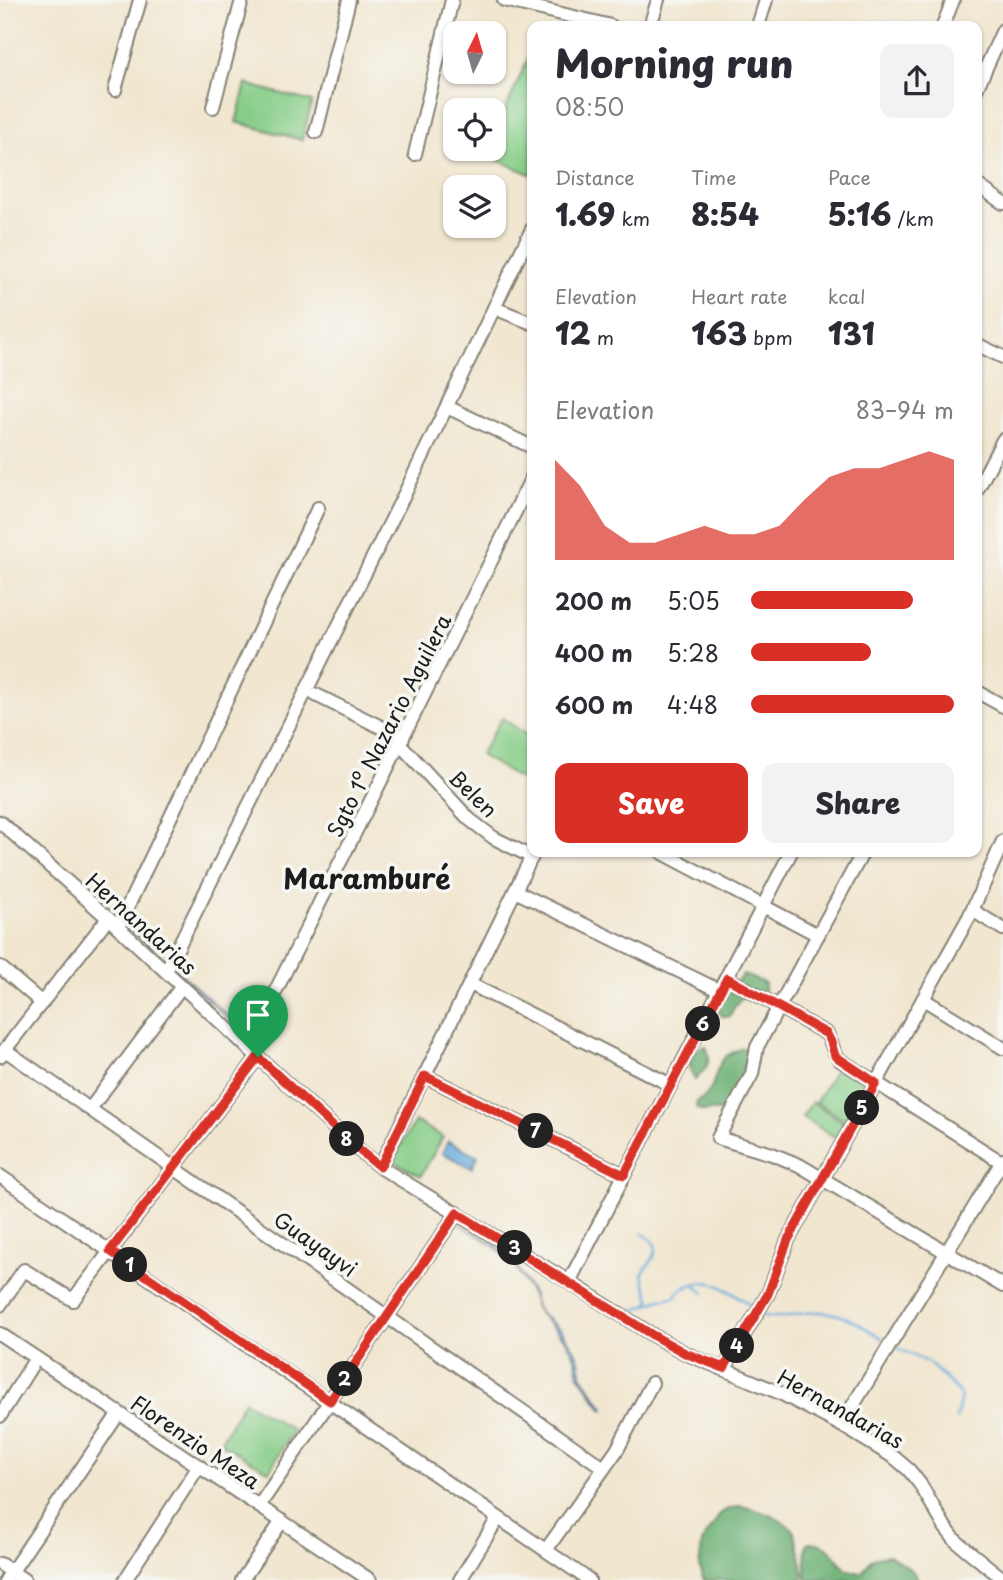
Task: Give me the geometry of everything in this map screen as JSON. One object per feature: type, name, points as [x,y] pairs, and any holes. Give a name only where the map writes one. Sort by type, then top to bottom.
[{"type":"street","points":[[115,90],[140,0]]},
{"type":"street","points":[[213,107],[242,0]]},
{"type":"street","points":[[316,132],[349,0]]},
{"type":"street","points":[[415,154],[452,0]]},
{"type":"street","points":[[504,0],[558,6],[598,21]]},
{"type":"street","points":[[652,21],[658,0]]},
{"type":"street","points":[[760,21],[766,0]]},
{"type":"street","points":[[945,21],[953,0]]},
{"type":"street","points":[[982,77],[1003,30]]},
{"type":"street","points":[[982,188],[998,199]]},
{"type":"street","points":[[166,971],[407,489],[527,239]]},
{"type":"street","points":[[494,308],[527,321]]},
{"type":"street","points":[[982,347],[1003,358]]},
{"type":"street","points":[[447,407],[527,445]]},
{"type":"street","points":[[982,480],[1003,440]]},
{"type":"street","name":"Sgto 1º Nazario Aguilera","points":[[246,1046],[527,487]]},
{"type":"street","points":[[3,1053],[42,1003],[113,923],[318,508]]},
{"type":"street","points":[[982,694],[1003,706]]},
{"type":"street","points":[[316,695],[401,741]]},
{"type":"street","name":"Belen","points":[[401,741],[469,820],[494,838],[527,852]]},
{"type":"street","name":"Hernandarias","points":[[0,822],[380,1167],[654,1336],[685,1353],[780,1393],[841,1425],[895,1458],[909,1469],[956,1541],[1001,1575]]},
{"type":"street","points":[[724,1368],[768,1294],[788,1240],[972,910],[1003,841]]},
{"type":"street","points":[[380,1167],[532,857]]},
{"type":"street","points":[[670,857],[818,935]]},
{"type":"street","points":[[569,1282],[788,857]]},
{"type":"street","points":[[860,857],[757,1047],[752,1074],[718,1138],[786,1159],[823,1178],[1003,1286]]},
{"type":"street","points":[[515,891],[720,991]]},
{"type":"street","points":[[972,910],[1003,929]]},
{"type":"street","points":[[0,967],[42,1003]]},
{"type":"street","points":[[727,978],[827,1034],[835,1056],[1003,1162],[841,1425]]},
{"type":"street","points":[[470,984],[671,1085]]},
{"type":"street","points":[[90,1109],[182,986]]},
{"type":"street","points":[[923,999],[1003,1048]]},
{"type":"street","name":"Guayayvi","points":[[3,1053],[174,1167],[604,1468]]},
{"type":"street","points":[[0,1305],[24,1270],[73,1300],[258,1057]]},
{"type":"street","points":[[425,1076],[624,1175]]},
{"type":"street","points":[[0,1175],[589,1580]]},
{"type":"street","points":[[259,1506],[457,1213]]},
{"type":"street","name":"Florenzio Meza","points":[[0,1334],[364,1578]]},
{"type":"street","points":[[0,1416],[36,1358]]},
{"type":"street","points":[[546,1550],[617,1450],[652,1383]]},
{"type":"street","points":[[5,1578],[119,1413]]},
{"type":"street","points":[[125,1580],[200,1466]]},
{"type":"street","points":[[460,1580],[498,1518]]},
{"type":"street","points":[[242,1580],[282,1521]]},
{"type":"street","points":[[0,1564],[5,1578]]},
{"type":"street","points":[[5,1578],[24,1580]]},
{"type":"green space","points":[[527,60],[527,173],[500,161],[506,161],[506,109]]},
{"type":"green space","points":[[246,84],[312,102],[302,140],[236,122]]},
{"type":"green space","points":[[502,718],[527,736],[527,775],[523,781],[480,755]]},
{"type":"green space","points":[[743,975],[765,983],[763,994],[745,995],[729,1017],[722,1016],[716,1007],[719,996]]},
{"type":"green space","points":[[706,1046],[709,1057],[707,1065],[695,1080],[689,1067],[691,1052]]},
{"type":"green space","points":[[741,1048],[748,1049],[734,1099],[724,1111],[703,1111],[696,1108],[697,1101],[711,1088],[721,1062]]},
{"type":"green space","points":[[837,1066],[866,1083],[845,1120],[816,1102]]},
{"type":"green space","points":[[812,1102],[845,1123],[836,1138],[802,1117]]},
{"type":"green space","points":[[415,1121],[443,1137],[421,1176],[392,1161]]},
{"type":"green space","points":[[244,1401],[293,1430],[269,1471],[220,1443]]},
{"type":"green space","points":[[740,1506],[761,1512],[790,1527],[797,1541],[804,1575],[802,1580],[704,1580],[699,1568],[705,1536],[720,1514]]},
{"type":"green space","points":[[808,1542],[822,1544],[847,1568],[862,1573],[872,1559],[889,1555],[919,1580],[806,1580],[805,1551]]},
{"type":"water","points":[[0,811],[240,1027],[248,1030],[239,1028]]},
{"type":"water","points":[[448,1141],[478,1156],[472,1168],[442,1153]]},
{"type":"water","points":[[459,1224],[494,1244],[515,1263],[533,1295],[540,1313],[561,1330],[573,1347],[578,1356],[582,1376],[605,1409],[603,1410],[579,1375],[575,1357],[565,1339],[540,1314],[535,1306],[532,1295],[512,1261],[493,1245]]},
{"type":"waterway","points":[[642,1233],[656,1248],[654,1257],[642,1274],[650,1299],[649,1305]]},
{"type":"waterway","points":[[631,1312],[661,1299],[674,1297],[692,1284],[704,1282],[720,1286],[751,1305]]},
{"type":"waterway","points":[[696,1286],[704,1293]]},
{"type":"waterway","points":[[764,1316],[828,1313],[856,1322],[883,1339]]},
{"type":"waterway","points":[[898,1348],[930,1364],[957,1390],[961,1397],[956,1419]]},
{"type":"district","name":"Maramburé","points":[[367,877]]},
{"type":"route","points":[[727,978],[827,1034],[835,1056],[876,1083],[788,1240],[768,1294],[724,1368],[685,1353],[654,1336],[457,1213],[330,1401],[110,1251],[258,1057],[380,1167],[425,1076],[624,1175],[727,978]]}]
